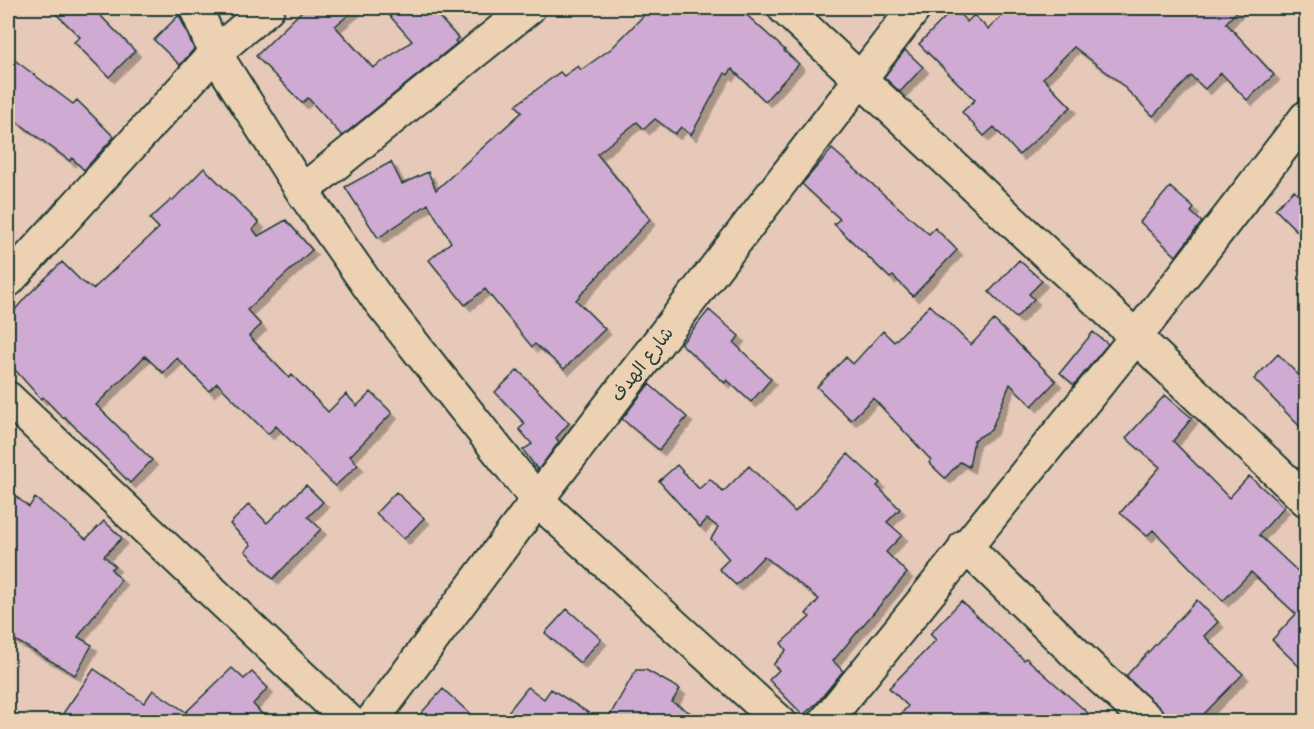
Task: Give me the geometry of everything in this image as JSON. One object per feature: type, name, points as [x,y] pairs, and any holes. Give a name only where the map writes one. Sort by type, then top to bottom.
[{"type":"street","points":[[196,8],[215,53],[302,191],[377,298],[537,500],[780,722]]},
{"type":"street","points":[[8,281],[215,53],[268,8]]},
{"type":"street","points":[[302,191],[529,8]]},
{"type":"street","points":[[784,8],[1136,337],[1306,500]]},
{"type":"street","name":"شارع الهدف","points":[[371,722],[537,500],[915,8]]},
{"type":"street","points":[[825,722],[1136,337],[1306,117]]},
{"type":"street","points":[[8,398],[350,722]]},
{"type":"street","points":[[965,546],[1101,678],[1150,722]]},
{"type":"building","points":[[50,8],[93,8],[135,51],[109,77],[74,42],[80,37]]},
{"type":"building","points":[[305,8],[357,8],[335,26],[373,68],[412,41],[383,8],[431,8],[458,38],[455,41],[457,43],[342,136],[308,98],[302,103],[256,56]]},
{"type":"building","points":[[651,8],[739,8],[799,64],[765,101],[732,69],[728,75],[725,73],[691,135],[681,127],[675,134],[655,119],[644,129],[637,122],[597,154],[650,219],[576,300],[605,329],[564,369],[535,344],[532,347],[485,289],[465,305],[429,260],[451,242],[428,204],[378,238],[345,187],[391,162],[402,184],[428,172],[436,190],[522,112],[516,105],[560,72],[564,76],[578,66],[581,70],[612,48]]},
{"type":"building","points":[[954,8],[967,22],[974,15],[988,29],[1011,8],[1240,8],[1226,23],[1274,75],[1247,100],[1221,73],[1205,89],[1191,76],[1153,116],[1118,81],[1074,47],[1043,78],[1071,107],[1019,155],[994,127],[984,136],[962,112],[975,100],[919,44]]},
{"type":"building","points":[[179,15],[194,49],[180,65],[154,40]]},
{"type":"building","points":[[905,50],[923,67],[900,92],[884,77]]},
{"type":"building","points":[[8,55],[73,104],[77,100],[114,137],[84,170],[72,158],[70,161],[8,115]]},
{"type":"building","points":[[832,149],[929,234],[935,228],[957,250],[913,296],[893,276],[890,278],[834,224],[840,219],[802,184]]},
{"type":"building","points":[[204,168],[259,223],[253,229],[258,236],[286,220],[312,250],[247,310],[261,325],[249,336],[289,378],[292,375],[328,412],[346,394],[357,406],[371,392],[392,413],[350,456],[358,465],[335,486],[276,426],[268,434],[217,383],[209,391],[177,358],[163,373],[145,356],[96,405],[152,460],[130,483],[65,417],[63,418],[43,397],[41,399],[8,362],[8,318],[25,298],[62,262],[93,289],[159,228],[150,219],[172,201]]},
{"type":"building","points":[[1170,187],[1194,208],[1191,212],[1202,222],[1176,256],[1140,222]]},
{"type":"building","points":[[1294,190],[1306,203],[1306,240],[1275,209]]},
{"type":"building","points":[[1019,260],[1042,281],[1029,294],[1034,299],[1016,318],[989,292]]},
{"type":"building","points":[[930,305],[971,345],[994,320],[1056,381],[1032,406],[1010,384],[991,430],[974,440],[969,467],[960,462],[945,478],[929,463],[931,460],[873,398],[851,420],[817,387],[846,357],[853,364],[883,331],[894,342]]},
{"type":"building","points":[[709,310],[739,336],[734,343],[771,379],[751,402],[727,380],[725,383],[681,344]]},
{"type":"building","points":[[1093,332],[1108,344],[1074,385],[1060,373]]},
{"type":"building","points":[[1278,354],[1306,383],[1306,433],[1254,379]]},
{"type":"building","points":[[518,370],[569,423],[556,438],[559,442],[538,470],[523,450],[532,444],[519,429],[525,424],[495,392]]},
{"type":"building","points":[[649,384],[687,417],[659,450],[622,419]]},
{"type":"building","points":[[1165,395],[1192,418],[1173,441],[1229,498],[1249,476],[1284,507],[1259,535],[1306,579],[1306,673],[1272,640],[1296,614],[1251,572],[1223,601],[1153,530],[1147,536],[1120,513],[1160,467],[1126,438]]},
{"type":"building","points":[[848,454],[880,483],[877,486],[900,509],[887,522],[902,535],[886,552],[907,573],[833,661],[843,671],[818,702],[803,715],[769,680],[779,670],[773,665],[786,650],[781,643],[810,617],[806,614],[819,599],[764,556],[736,585],[719,569],[729,559],[711,539],[718,527],[707,519],[700,527],[659,481],[677,465],[699,489],[710,479],[723,492],[749,466],[795,512]]},
{"type":"building","points":[[306,485],[323,502],[308,517],[321,529],[273,579],[245,551],[251,545],[230,524],[249,504],[267,523]]},
{"type":"building","points":[[8,490],[29,507],[35,498],[86,539],[104,521],[122,538],[104,556],[115,566],[111,569],[121,580],[78,637],[92,645],[75,675],[8,636]]},
{"type":"building","points":[[396,492],[424,518],[404,539],[376,513]]},
{"type":"building","points":[[1197,600],[1218,622],[1204,636],[1243,674],[1196,722],[1173,722],[1126,676]]},
{"type":"building","points":[[961,601],[1024,660],[1026,658],[1098,722],[894,722],[908,706],[889,688],[936,640],[930,634]]},
{"type":"building","points":[[567,609],[601,639],[580,663],[545,633]]},
{"type":"building","points":[[232,668],[244,679],[252,672],[268,688],[253,704],[269,722],[57,722],[94,669],[144,703],[153,690],[186,712]]},
{"type":"building","points":[[636,670],[646,670],[680,689],[672,702],[706,722],[606,722]]},
{"type":"building","points":[[528,687],[544,699],[551,689],[603,722],[500,722]]},
{"type":"building","points":[[443,689],[479,722],[413,722]]}]
